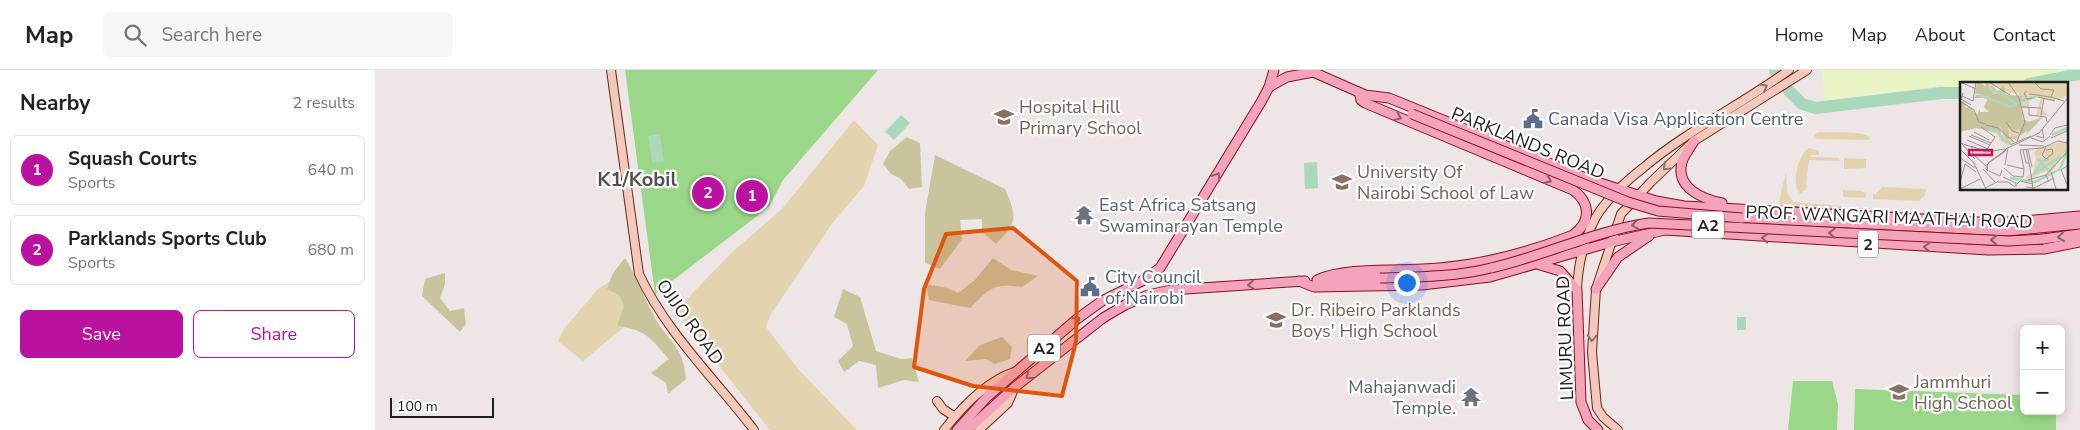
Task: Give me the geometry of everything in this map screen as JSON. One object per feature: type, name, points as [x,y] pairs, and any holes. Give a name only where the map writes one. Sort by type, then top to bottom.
[{"type":"main road","name":"OJIJO ROAD","points":[[611,70],[639,274],[645,288],[677,336],[754,430]]},
{"type":"main road","points":[[1269,87],[1274,70]]},
{"type":"main road","name":"LIMURU ROAD","points":[[1597,430],[1588,420],[1581,402],[1577,290],[1578,269],[1596,217],[1617,189],[1682,137],[1789,70]]},
{"type":"main road","name":"LIMURU ROAD","points":[[1617,430],[1603,417],[1595,400],[1592,352],[1596,289],[1621,214],[1637,196],[1694,142],[1807,70]]},
{"type":"main road","name":"A2","points":[[1269,87],[1287,77],[1311,71]]},
{"type":"main road","name":"PARKLANDS ROAD","points":[[1311,71],[1628,202],[1658,210],[1742,218]]},
{"type":"main road","name":"PROF. WANGARI MAATHAI ROAD","points":[[967,430],[979,412],[1017,371],[1093,307],[1152,275],[1175,246],[1269,87]]},
{"type":"main road","points":[[1317,280],[1339,273],[1441,268],[1504,258],[1573,234],[1581,229],[1586,220],[1586,204],[1581,196],[1573,190],[1365,104],[1361,100],[1362,93],[1389,98],[1550,164],[1617,189],[1637,196],[1684,206],[1977,222],[2021,222],[2080,216]]},
{"type":"main road","points":[[1694,142],[1683,162],[1681,171],[1690,189],[1703,199],[1751,210]]},
{"type":"main road","name":"PROF. WANGARI MAATHAI ROAD","points":[[1742,218],[2044,234],[2080,234]]},
{"type":"main road","name":"PROF. WANGARI MAATHAI ROAD","points":[[957,430],[1103,318],[1147,295],[1171,290],[1317,280],[1441,276],[1490,269],[1623,227],[1649,223],[2009,241],[2080,224]]},
{"type":"main road","name":"2","points":[[1299,281],[1314,288],[1431,284],[1490,277],[1584,249],[1665,230],[1977,250],[2044,249],[2080,242]]},
{"type":"main road","points":[[1596,289],[1618,257],[1656,232]]},
{"type":"main road","points":[[1535,264],[1553,267],[1560,271],[1577,290]]},
{"type":"main road","name":"PROF. WANGARI MAATHAI ROAD","points":[[944,430],[955,417],[994,381],[1017,371]]},
{"type":"main road","name":"PROF. WANGARI MAATHAI ROAD","points":[[979,430],[1008,403],[1015,387]]},
{"type":"main road","points":[[937,401],[943,409],[955,417]]},
{"type":"highlighted area","points":[[1013,228],[1077,281],[1076,342],[1062,396],[973,386],[914,367],[924,289],[946,234]]},
{"type":"shaded area","points":[[1822,70],[2080,70],[2080,74],[2036,82],[1960,82],[1960,89],[1944,91],[1943,85],[1825,101]]},
{"type":"shaded area","points":[[901,115],[910,123],[894,140],[885,132]]},
{"type":"shaded area","points":[[854,120],[878,145],[864,186],[831,225],[771,314],[766,327],[798,369],[857,430],[770,430],[678,314],[687,299],[731,253],[782,209]]},
{"type":"shaded area","points":[[1818,132],[1854,133],[1866,135],[1870,138],[1869,140],[1817,139],[1814,135]]},
{"type":"shaded area","points":[[660,134],[664,162],[652,163],[648,136]]},
{"type":"shaded area","points":[[907,137],[920,143],[922,187],[909,189],[901,179],[891,174],[883,164],[890,151]]},
{"type":"shaded area","points":[[1809,148],[1819,151],[1819,155],[1811,155],[1811,157],[1839,158],[1840,161],[1809,160],[1806,184],[1808,186],[1801,194],[1796,185],[1797,171],[1805,151]]},
{"type":"shaded area","points":[[935,155],[1005,189],[1013,213],[1012,224],[996,244],[982,232],[982,219],[960,220],[962,239],[940,269],[925,263],[925,213]]},
{"type":"shaded area","points":[[1844,158],[1866,159],[1866,168],[1844,169]]},
{"type":"shaded area","points":[[1317,162],[1318,188],[1305,189],[1304,163]]},
{"type":"shaded area","points":[[1786,172],[1787,192],[1793,202],[1842,206],[1842,209],[1778,207]]},
{"type":"shaded area","points":[[1882,187],[1926,189],[1925,195],[1919,201],[1873,199],[1873,194],[1876,194]]},
{"type":"shaded area","points":[[1843,190],[1862,191],[1866,194],[1866,198],[1843,197]]},
{"type":"shaded area","points":[[625,258],[658,323],[682,358],[686,379],[668,394],[666,383],[651,373],[669,359],[657,345],[641,332],[617,326],[624,306],[620,296],[607,289],[613,273]]},
{"type":"shaded area","points":[[993,258],[1011,270],[1038,276],[1022,287],[1004,286],[993,288],[970,308],[929,300],[926,284],[947,288],[958,293],[975,280]]},
{"type":"shaded area","points":[[627,271],[648,307],[583,361],[558,341],[564,329],[598,289]]},
{"type":"shaded area","points":[[445,273],[445,284],[440,298],[450,311],[464,308],[466,324],[460,332],[422,296],[425,279]]},
{"type":"shaded area","points":[[843,289],[860,297],[876,351],[901,359],[912,358],[919,382],[904,380],[878,388],[876,365],[859,361],[844,372],[838,361],[853,346],[847,324],[834,317]]},
{"type":"shaded area","points":[[1737,317],[1746,317],[1746,330],[1737,330]]},
{"type":"shaded area","points":[[1002,337],[1012,347],[1010,359],[995,364],[986,359],[965,361],[980,345]]},
{"type":"green space","points":[[625,70],[878,70],[783,180],[769,207],[655,294]]},
{"type":"green space","points":[[1793,381],[1832,381],[1838,404],[1837,430],[1788,430]]},
{"type":"green space","points":[[1855,389],[2020,395],[2020,415],[2056,415],[2056,430],[1854,430]]},
{"type":"waterway","points":[[2039,82],[2080,74]]},
{"type":"waterway","points":[[1789,91],[1802,104],[1816,108],[1941,93],[1960,93]]},
{"type":"place","name":"Hospital Hill Primary School","points":[[1004,117]]},
{"type":"place","name":"Canada Visa Application Centre","points":[[1533,119]]},
{"type":"place","name":"University Of Nairobi School of Law","points":[[1342,182]]},
{"type":"place","name":"Parklands Sports Club","points":[[708,193]]},
{"type":"place","name":"Squash Courts","points":[[752,196]]},
{"type":"place","name":"East Africa Satsang Swaminarayan Temple","points":[[1084,215]]},
{"type":"place","name":"City Council of Nairobi","points":[[1090,287]]},
{"type":"place","name":"Dr. Ribeiro Parklands Boys' High School","points":[[1276,320]]},
{"type":"place","name":"Jammhuri High School","points":[[1899,392]]},
{"type":"place","name":"Mahajanwadi Temple.","points":[[1471,397]]},
{"type":"district","name":"K1/Kobil","points":[[637,179]]}]
